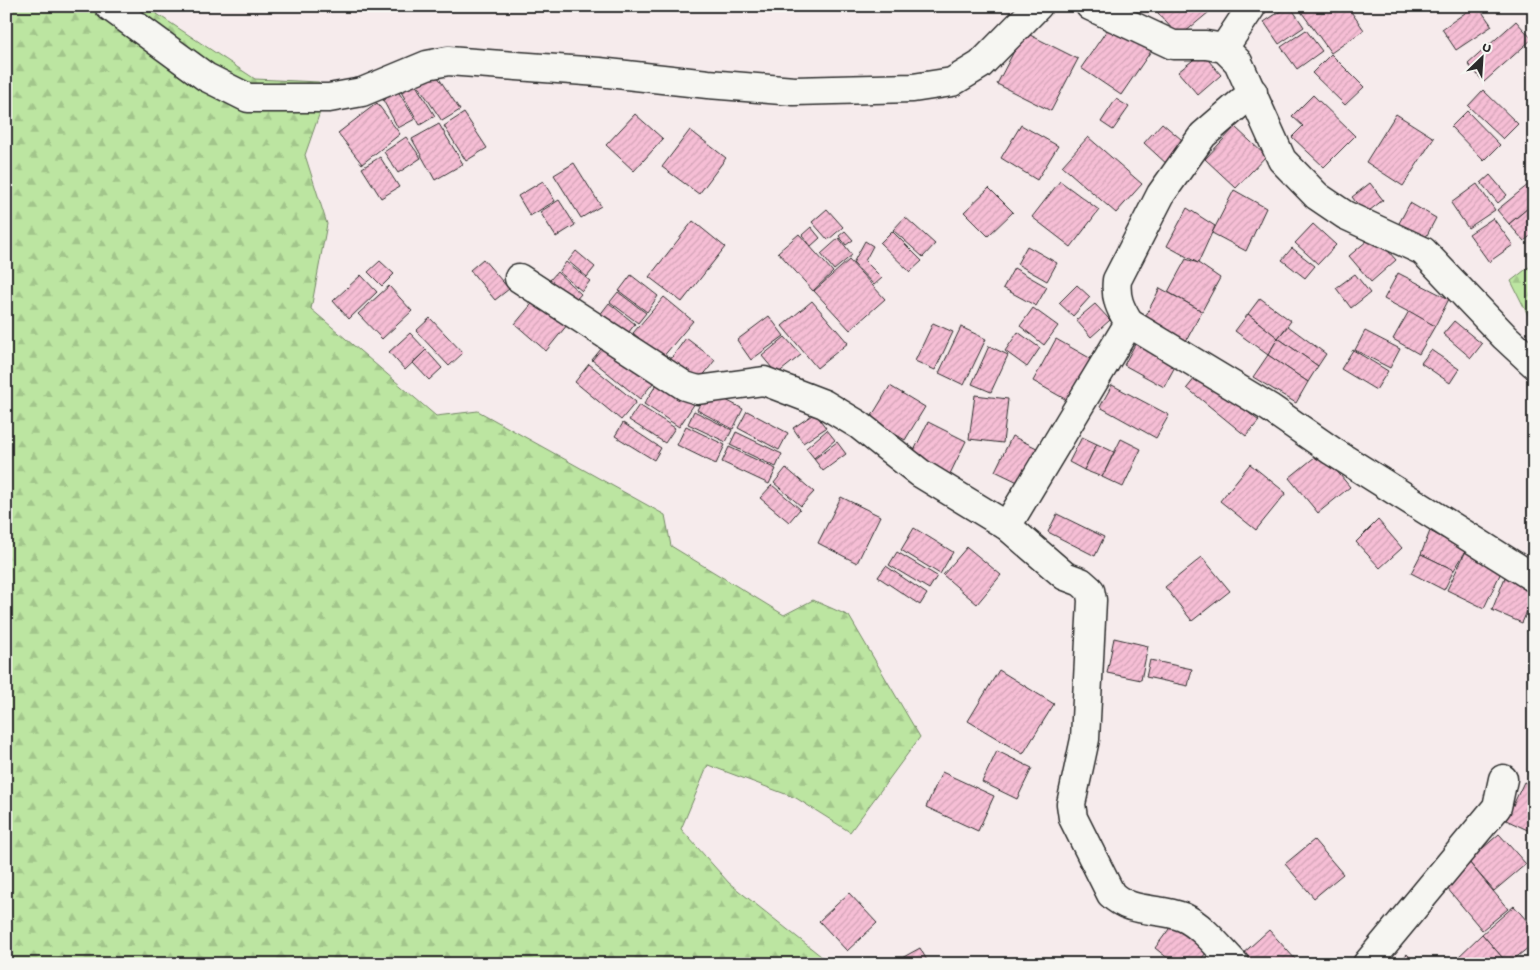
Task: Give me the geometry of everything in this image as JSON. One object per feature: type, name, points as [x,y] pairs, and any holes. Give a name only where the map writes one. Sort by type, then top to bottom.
[{"type":"street","points":[[109,6],[206,77],[248,98],[329,98],[362,92],[428,64],[448,61],[599,72],[794,91],[913,88],[952,82],[980,66],[1038,6]]},
{"type":"street","points":[[1090,6],[1173,45],[1206,45],[1224,48],[1238,62],[1282,160],[1317,196],[1345,214],[1423,251],[1534,364]]},
{"type":"street","points":[[1224,48],[1252,6]]},
{"type":"street","points":[[1253,92],[1203,135],[1161,194],[1117,280],[1116,293],[1119,306],[1129,323],[1270,408],[1332,451],[1534,578]]},
{"type":"street","points":[[519,278],[685,386],[698,390],[764,381],[824,404],[860,425],[920,473],[1007,526],[1065,576],[1081,582],[1090,590],[1092,600],[1085,739],[1071,804],[1073,818],[1111,894],[1119,902],[1129,906],[1182,917],[1194,923],[1235,964]]},
{"type":"street","points":[[1007,526],[1129,323]]},
{"type":"street","points":[[1367,964],[1497,807],[1503,779]]},
{"type":"green space","points":[[6,6],[145,6],[255,79],[319,82],[320,112],[305,155],[327,224],[311,309],[436,416],[478,411],[665,515],[671,546],[784,615],[813,600],[849,616],[920,737],[850,832],[796,798],[708,765],[681,829],[729,883],[831,964],[6,964]]},
{"type":"green space","points":[[1534,263],[1534,327],[1511,281]]},
{"type":"building","points":[[1152,6],[1204,6],[1209,12],[1179,37]]},
{"type":"building","points":[[1290,6],[1304,27],[1279,44],[1264,22]]},
{"type":"building","points":[[1297,6],[1347,6],[1364,30],[1331,53]]},
{"type":"building","points":[[1475,6],[1478,6],[1492,26],[1456,50],[1442,29]]},
{"type":"building","points":[[1516,21],[1532,39],[1484,82],[1468,64]]},
{"type":"building","points":[[1111,24],[1151,51],[1121,95],[1081,68]]},
{"type":"building","points":[[1306,30],[1322,51],[1297,69],[1281,47]]},
{"type":"building","points":[[1024,32],[1078,59],[1051,111],[997,84]]},
{"type":"building","points":[[1202,53],[1221,75],[1198,95],[1178,72]]},
{"type":"building","points":[[1331,54],[1364,87],[1345,105],[1312,73]]},
{"type":"building","points":[[434,71],[460,110],[442,121],[416,82]]},
{"type":"building","points":[[414,82],[435,116],[420,125],[400,90]]},
{"type":"building","points":[[1483,90],[1518,124],[1503,139],[1468,106]]},
{"type":"building","points":[[398,91],[415,119],[398,128],[383,100]]},
{"type":"building","points":[[1313,95],[1355,136],[1324,167],[1292,137],[1303,126],[1292,116]]},
{"type":"building","points":[[1116,99],[1129,107],[1113,130],[1101,122]]},
{"type":"building","points":[[377,103],[400,134],[362,164],[338,133]]},
{"type":"building","points":[[1467,111],[1500,145],[1484,161],[1451,127]]},
{"type":"building","points":[[464,113],[487,148],[466,161],[444,126]]},
{"type":"building","points":[[635,114],[663,139],[634,171],[606,145]]},
{"type":"building","points":[[1396,114],[1434,138],[1403,186],[1366,162]]},
{"type":"building","points":[[1162,123],[1188,145],[1169,166],[1144,143]]},
{"type":"building","points":[[439,124],[463,164],[435,180],[412,139]]},
{"type":"building","points":[[1021,125],[1058,146],[1037,180],[1001,158]]},
{"type":"building","points":[[1235,127],[1266,156],[1236,188],[1205,159]]},
{"type":"building","points":[[690,130],[726,158],[699,194],[662,167]]},
{"type":"building","points":[[406,137],[421,158],[398,173],[384,152]]},
{"type":"building","points":[[1088,137],[1142,184],[1116,213],[1062,166]]},
{"type":"building","points":[[380,157],[399,187],[381,198],[362,168]]},
{"type":"building","points":[[574,163],[601,206],[581,218],[554,175]]},
{"type":"building","points":[[1490,175],[1507,195],[1498,203],[1481,183]]},
{"type":"building","points":[[1534,180],[1534,203],[1509,224],[1497,210]]},
{"type":"building","points":[[543,181],[555,201],[530,216],[518,196]]},
{"type":"building","points":[[1060,181],[1099,210],[1071,247],[1032,217]]},
{"type":"building","points":[[1370,183],[1383,200],[1365,214],[1352,197]]},
{"type":"building","points":[[1477,184],[1495,210],[1468,228],[1451,203]]},
{"type":"building","points":[[989,188],[1013,212],[988,236],[964,212]]},
{"type":"building","points":[[1234,190],[1266,208],[1246,251],[1212,233]]},
{"type":"building","points":[[559,200],[575,225],[556,237],[540,212]]},
{"type":"building","points":[[1410,203],[1436,218],[1425,239],[1398,225]]},
{"type":"building","points":[[1534,203],[1534,233],[1524,241],[1509,224]]},
{"type":"building","points":[[1187,208],[1215,226],[1198,263],[1167,246]]},
{"type":"building","points":[[827,209],[843,227],[828,240],[812,222]]},
{"type":"building","points":[[905,217],[935,244],[923,257],[893,230]]},
{"type":"building","points":[[1493,218],[1513,245],[1489,262],[1469,234]]},
{"type":"building","points":[[693,221],[725,247],[682,302],[649,277]]},
{"type":"building","points":[[1313,224],[1336,245],[1318,264],[1295,243]]},
{"type":"building","points":[[811,227],[820,238],[811,246],[802,235]]},
{"type":"building","points":[[845,231],[853,240],[846,245],[839,236]]},
{"type":"building","points":[[892,231],[922,261],[910,272],[880,243]]},
{"type":"building","points":[[799,234],[833,272],[813,291],[778,252]]},
{"type":"building","points":[[1374,235],[1396,260],[1371,282],[1349,256]]},
{"type":"building","points":[[839,238],[852,255],[834,270],[821,254]]},
{"type":"building","points":[[865,241],[873,246],[865,261],[882,278],[874,285],[853,263]]},
{"type":"building","points":[[1027,246],[1057,263],[1047,281],[1017,264]]},
{"type":"building","points":[[1292,248],[1315,266],[1305,278],[1282,260]]},
{"type":"building","points":[[576,251],[595,267],[587,277],[568,261]]},
{"type":"building","points":[[483,259],[509,289],[495,300],[470,270]]},
{"type":"building","points":[[1186,259],[1198,263],[1220,278],[1202,311],[1168,292]]},
{"type":"building","points":[[849,260],[885,299],[850,330],[814,291]]},
{"type":"building","points":[[380,261],[394,274],[382,286],[368,272]]},
{"type":"building","points":[[566,262],[590,281],[582,291],[559,272]]},
{"type":"building","points":[[1014,268],[1047,287],[1036,306],[1003,288]]},
{"type":"building","points":[[557,272],[581,294],[567,310],[543,288]]},
{"type":"building","points":[[1398,273],[1449,299],[1435,326],[1384,299]]},
{"type":"building","points":[[1355,274],[1370,293],[1351,308],[1336,288]]},
{"type":"building","points":[[361,275],[377,292],[349,319],[333,301]]},
{"type":"building","points":[[631,275],[658,296],[647,312],[619,291]]},
{"type":"building","points":[[1077,285],[1090,297],[1073,316],[1059,303]]},
{"type":"building","points":[[389,286],[412,311],[382,339],[358,314]]},
{"type":"building","points":[[1160,288],[1202,311],[1185,343],[1143,321]]},
{"type":"building","points":[[618,292],[646,313],[638,323],[610,302]]},
{"type":"building","points":[[541,293],[572,319],[546,351],[515,324]]},
{"type":"building","points":[[664,297],[693,321],[662,358],[633,333]]},
{"type":"building","points":[[1260,298],[1291,321],[1278,338],[1248,314]]},
{"type":"building","points":[[812,301],[848,343],[817,368],[782,326]]},
{"type":"building","points":[[609,303],[635,324],[622,341],[596,320]]},
{"type":"building","points":[[1095,304],[1110,320],[1091,337],[1076,320]]},
{"type":"building","points":[[1033,308],[1058,326],[1044,345],[1020,326]]},
{"type":"building","points":[[1409,311],[1435,326],[1419,354],[1393,339]]},
{"type":"building","points":[[1248,314],[1278,338],[1268,355],[1235,331]]},
{"type":"building","points":[[769,316],[784,336],[751,360],[737,340]]},
{"type":"building","points":[[430,318],[463,353],[449,366],[416,331]]},
{"type":"building","points":[[1454,321],[1482,344],[1471,358],[1443,334]]},
{"type":"building","points":[[933,323],[953,332],[935,370],[915,361]]},
{"type":"building","points":[[1288,326],[1326,354],[1318,366],[1278,338]]},
{"type":"building","points":[[961,327],[986,339],[964,385],[939,373]]},
{"type":"building","points":[[1365,331],[1400,349],[1390,368],[1355,350]]},
{"type":"building","points":[[1018,332],[1040,348],[1027,367],[1005,351]]},
{"type":"building","points":[[410,333],[426,350],[405,370],[389,352]]},
{"type":"building","points":[[1140,335],[1180,357],[1164,387],[1124,365]]},
{"type":"building","points":[[785,337],[801,355],[777,374],[762,356]]},
{"type":"building","points":[[610,338],[658,377],[640,399],[592,360]]},
{"type":"building","points":[[686,338],[715,360],[696,385],[667,364]]},
{"type":"building","points":[[1278,338],[1318,366],[1308,382],[1268,355]]},
{"type":"building","points":[[1056,339],[1095,361],[1072,403],[1033,381]]},
{"type":"building","points":[[989,346],[1008,355],[991,392],[972,384]]},
{"type":"building","points":[[426,350],[442,368],[429,380],[413,363]]},
{"type":"building","points":[[1353,350],[1388,371],[1376,390],[1341,369]]},
{"type":"building","points":[[1431,350],[1459,369],[1450,383],[1421,363]]},
{"type":"building","points":[[1268,355],[1308,382],[1296,403],[1253,377]]},
{"type":"building","points":[[589,364],[636,402],[621,420],[575,382]]},
{"type":"building","points":[[1199,373],[1259,421],[1246,436],[1187,388]]},
{"type":"building","points":[[660,379],[695,403],[679,427],[644,404]]},
{"type":"building","points":[[1112,385],[1169,415],[1156,438],[1100,407]]},
{"type":"building","points":[[890,386],[925,407],[905,440],[870,419]]},
{"type":"building","points":[[707,390],[743,409],[733,429],[697,410]]},
{"type":"building","points":[[975,395],[1008,399],[1003,443],[969,439]]},
{"type":"building","points":[[639,405],[675,428],[665,443],[629,420]]},
{"type":"building","points":[[694,411],[732,430],[726,442],[688,424]]},
{"type":"building","points":[[747,411],[788,433],[779,450],[738,428]]},
{"type":"building","points":[[815,413],[826,428],[803,443],[793,428]]},
{"type":"building","points":[[928,422],[966,441],[948,478],[910,459]]},
{"type":"building","points":[[623,423],[661,448],[654,460],[615,436]]},
{"type":"building","points":[[686,426],[725,445],[716,464],[677,445]]},
{"type":"building","points":[[827,430],[835,440],[814,458],[806,448]]},
{"type":"building","points":[[736,432],[782,454],[776,467],[730,445]]},
{"type":"building","points":[[1012,436],[1041,450],[1024,485],[995,471]]},
{"type":"building","points":[[1082,437],[1097,444],[1084,470],[1069,462]]},
{"type":"building","points":[[1121,439],[1141,449],[1123,487],[1102,477]]},
{"type":"building","points":[[837,442],[846,454],[823,471],[814,459]]},
{"type":"building","points":[[1097,444],[1114,452],[1102,477],[1084,470]]},
{"type":"building","points":[[729,447],[776,469],[769,484],[722,462]]},
{"type":"building","points":[[1321,452],[1350,487],[1318,513],[1289,478]]},
{"type":"building","points":[[1250,464],[1286,493],[1256,530],[1220,501]]},
{"type":"building","points":[[786,468],[814,492],[801,506],[774,483]]},
{"type":"building","points":[[772,485],[800,509],[789,522],[760,498]]},
{"type":"building","points":[[841,497],[880,516],[857,563],[818,543]]},
{"type":"building","points":[[1057,514],[1104,537],[1095,556],[1048,532]]},
{"type":"building","points":[[1378,520],[1402,548],[1380,568],[1356,542]]},
{"type":"building","points":[[914,528],[953,552],[940,574],[901,550]]},
{"type":"building","points":[[1430,531],[1466,551],[1454,570],[1421,554]]},
{"type":"building","points":[[967,547],[1001,575],[977,604],[943,575]]},
{"type":"building","points":[[1466,551],[1503,568],[1484,608],[1447,590]]},
{"type":"building","points":[[897,552],[937,576],[929,589],[889,565]]},
{"type":"building","points":[[1421,554],[1454,570],[1444,590],[1411,573]]},
{"type":"building","points":[[1202,557],[1230,591],[1192,621],[1165,587]]},
{"type":"building","points":[[886,566],[927,594],[920,605],[878,577]]},
{"type":"building","points":[[1506,575],[1534,587],[1534,595],[1522,623],[1492,610]]},
{"type":"building","points":[[1114,638],[1148,646],[1141,680],[1107,673]]},
{"type":"building","points":[[1150,660],[1192,669],[1188,686],[1146,677]]},
{"type":"building","points":[[999,670],[1054,704],[1023,754],[968,721]]},
{"type":"building","points":[[997,751],[1032,768],[1017,799],[982,782]]},
{"type":"building","points":[[942,772],[994,796],[978,831],[926,807]]},
{"type":"building","points":[[1524,782],[1534,787],[1534,833],[1506,820]]},
{"type":"building","points":[[1499,834],[1526,864],[1494,891],[1468,861]]},
{"type":"building","points":[[1314,840],[1343,874],[1314,898],[1285,864]]},
{"type":"building","points":[[1468,861],[1508,909],[1482,930],[1442,882]]},
{"type":"building","points":[[849,893],[877,923],[847,951],[819,921]]},
{"type":"building","points":[[1514,906],[1534,929],[1534,943],[1508,964],[1482,934]]},
{"type":"building","points":[[1172,925],[1207,952],[1197,964],[1175,964],[1155,948]]},
{"type":"building","points":[[1269,930],[1296,960],[1292,964],[1247,964],[1240,956]]},
{"type":"building","points":[[1482,934],[1508,964],[1457,964],[1454,961]]},
{"type":"building","points":[[920,948],[929,964],[891,964]]},
{"type":"building","points":[[1407,954],[1416,964],[1396,964]]}]
